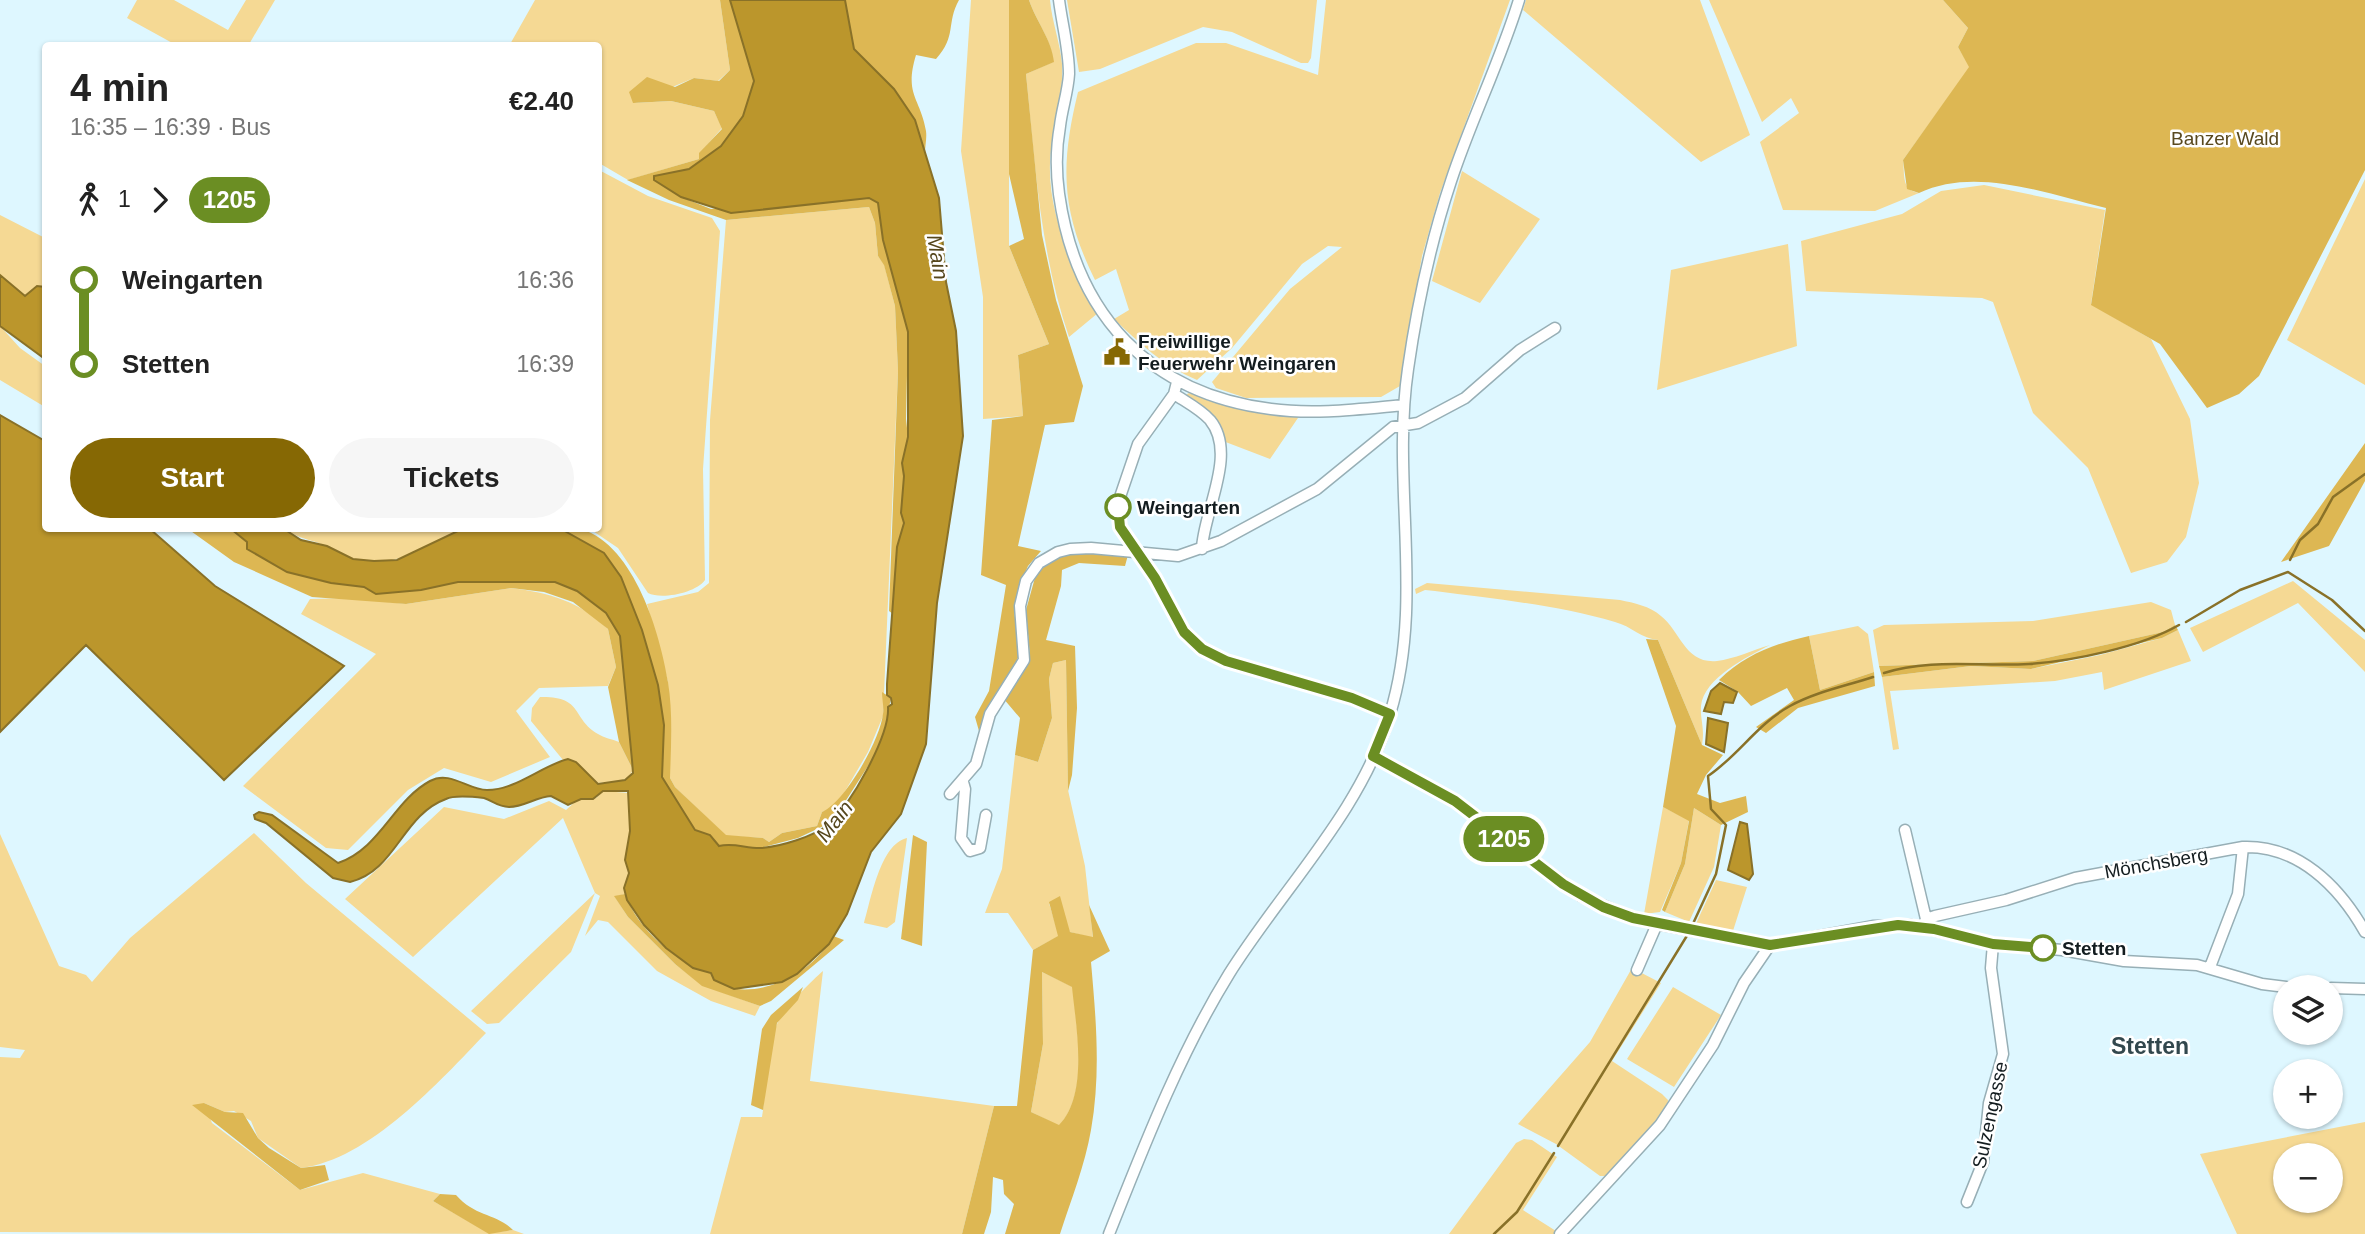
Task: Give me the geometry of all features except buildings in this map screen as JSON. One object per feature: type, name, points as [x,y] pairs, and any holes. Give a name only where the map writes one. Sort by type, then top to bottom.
[{"type":"street","points":[[1059,0],[1069,72],[1060,126],[1059,194],[1067,236],[1083,279],[1122,339],[1155,368],[1177,382],[1217,397],[1274,410],[1359,409],[1404,405]]},
{"type":"street","points":[[1109,1234],[1152,1128],[1212,1004],[1279,900],[1341,814],[1373,756],[1390,714],[1404,646],[1409,577],[1402,425],[1410,358],[1439,221],[1520,0]]},
{"type":"street","points":[[950,794],[976,764],[990,714],[1024,660],[1020,606],[1032,570],[1048,556],[1070,549],[1136,551],[1178,556],[1202,548],[1301,499],[1384,432],[1402,425],[1418,423],[1455,404],[1520,350],[1555,328]]},
{"type":"street","points":[[1177,382],[1174,394],[1138,444],[1121,494],[1118,516],[1120,527],[1192,641],[1217,657],[1352,698],[1390,714]]},
{"type":"street","points":[[1174,394],[1204,414],[1212,422],[1218,438],[1218,484],[1202,548]]},
{"type":"street","points":[[1373,756],[1455,801],[1563,884],[1603,907],[1633,918],[1688,931],[1770,945],[1874,926],[1925,923],[1993,944],[2210,967],[2273,985]]},
{"type":"street","points":[[962,782],[965,789],[961,838],[970,851],[980,848],[986,815]]},
{"type":"street","points":[[1905,830],[1925,923]]},
{"type":"street","points":[[2210,967],[2238,894],[2243,847]]},
{"type":"street","name":"Mönchsberg","points":[[1925,923],[2075,878],[2243,847],[2278,850],[2311,869],[2336,891],[2365,932]]},
{"type":"street","points":[[1637,970],[1657,924]]},
{"type":"street","name":"Sulzengasse","points":[[1967,1202],[1983,1162],[1989,1102],[2003,1054],[1991,968],[1993,944]]},
{"type":"street","points":[[1560,1234],[1641,1149],[1674,1105],[1713,1045],[1744,983],[1770,945]]},
{"type":"street","points":[[2343,988],[2365,989]]},
{"type":"shaded area","points":[[137,0],[174,0],[228,30],[246,0],[275,0],[250,42],[171,42],[127,18]]},
{"type":"shaded area","points":[[535,0],[720,0],[730,70],[718,81],[694,78],[634,103],[671,101],[714,111],[722,128],[700,153],[699,159],[628,180],[602,165],[602,42],[511,42]]},
{"type":"shaded area","points":[[971,0],[1009,0],[1009,246],[1049,344],[1018,355],[1023,416],[983,419],[983,297],[961,151]]},
{"type":"shaded area","points":[[1029,0],[1050,0],[1062,75],[1051,149],[1052,192],[1069,255],[1098,313],[1069,337],[1051,273],[1045,240],[1026,74],[1053,62],[1050,46]]},
{"type":"shaded area","points":[[1067,0],[1317,0],[1311,58],[1308,63],[1301,63],[1232,32],[1203,27],[1100,69],[1079,72]]},
{"type":"shaded area","points":[[1326,0],[1510,0],[1440,193],[1422,256],[1400,386],[1381,397],[1246,398],[1216,388],[1212,382],[1290,289],[1342,247],[1328,246],[1302,264],[1232,348],[1197,380],[1153,354],[1114,319],[1129,310],[1116,269],[1095,280],[1075,232],[1070,210],[1067,166],[1072,118],[1078,92],[1196,43],[1226,43],[1318,75]]},
{"type":"shaded area","points":[[1526,0],[1700,0],[1750,135],[1701,162],[1523,10]]},
{"type":"shaded area","points":[[1709,0],[1943,0],[1968,28],[1958,47],[1970,67],[1903,160],[1907,185],[1909,189],[1919,193],[1875,211],[1783,210],[1760,142],[1799,113],[1791,98],[1762,122]]},
{"type":"shaded area","points":[[1462,171],[1540,219],[1480,303],[1432,281]]},
{"type":"shaded area","points":[[602,172],[648,196],[712,218],[720,231],[703,469],[705,580],[700,585],[678,594],[661,596],[648,593],[618,548],[594,532],[602,532]]},
{"type":"shaded area","points":[[2365,179],[2365,385],[2287,340]]},
{"type":"shaded area","points":[[1984,185],[2105,210],[2091,304],[2151,339],[2190,419],[2199,483],[2186,537],[2167,562],[2131,573],[2088,468],[2033,413],[1993,302],[1982,298],[1806,291],[1801,241],[1902,214],[1941,191]]},
{"type":"shaded area","points":[[869,207],[875,223],[878,256],[884,264],[895,306],[898,371],[883,716],[868,752],[844,793],[835,807],[822,812],[817,826],[782,833],[769,842],[763,838],[726,836],[675,787],[670,778],[668,682],[647,604],[698,592],[709,583],[710,420],[726,220]]},
{"type":"shaded area","points":[[0,215],[42,236],[42,287],[37,286],[25,297],[0,275]]},
{"type":"shaded area","points":[[1788,244],[1797,346],[1657,390],[1671,270]]},
{"type":"shaded area","points":[[0,326],[20,348],[42,364],[42,405],[0,380]]},
{"type":"shaded area","points":[[1189,393],[1258,412],[1300,415],[1270,459],[1223,441],[1217,422],[1184,396]]},
{"type":"shaded area","points":[[290,532],[458,532],[424,549],[382,562],[352,559]]},
{"type":"shaded area","points":[[2293,581],[2365,640],[2365,672],[2298,603],[2203,652],[2190,628]]},
{"type":"shaded area","points":[[1427,583],[1620,600],[1636,604],[1661,616],[1690,652],[1706,661],[1730,658],[1770,645],[1728,670],[1710,686],[1701,706],[1702,745],[1658,640],[1615,622],[1548,607],[1425,590],[1416,594],[1415,589]]},
{"type":"shaded area","points":[[511,588],[539,593],[575,605],[608,629],[616,667],[608,686],[539,688],[516,711],[550,757],[491,782],[444,768],[408,790],[348,850],[326,848],[243,786],[376,654],[301,614],[310,599],[352,598],[406,604]]},
{"type":"shaded area","points":[[2151,602],[2171,610],[2175,625],[2163,632],[2033,661],[1879,666],[1873,630],[1884,625],[2033,621]]},
{"type":"shaded area","points":[[1858,626],[1868,634],[1874,672],[1820,690],[1809,636]]},
{"type":"shaded area","points":[[2178,630],[2191,661],[2104,690],[2102,672],[2055,681],[1890,691],[1899,749],[1893,750],[1882,677],[1971,666],[2031,669],[2100,655],[2162,638]]},
{"type":"shaded area","points":[[1066,660],[1068,790],[1085,866],[1093,938],[1070,932],[1049,903],[1059,936],[1033,950],[1008,913],[985,913],[1002,869],[1015,755],[1038,762],[1052,718],[1049,679],[1053,663]]},
{"type":"shaded area","points":[[540,697],[564,700],[571,704],[590,728],[619,742],[633,770],[629,777],[618,782],[595,783],[578,764],[563,760],[531,721],[532,708]]},
{"type":"shaded area","points":[[603,791],[629,793],[630,831],[625,860],[629,873],[625,894],[615,897],[628,917],[675,964],[702,985],[760,1006],[755,1016],[711,1001],[657,971],[608,922],[598,920],[585,936],[600,896],[595,893],[563,818],[413,957],[345,899],[444,807],[504,819],[549,801],[566,810],[577,800],[596,798]]},
{"type":"shaded area","points":[[1663,807],[1689,820],[1681,863],[1660,912],[1644,914]]},
{"type":"shaded area","points":[[1694,808],[1721,825],[1714,867],[1689,922],[1665,912],[1685,864]]},
{"type":"shaded area","points":[[254,833],[306,883],[486,1033],[402,1116],[352,1150],[327,1162],[301,1168],[258,1138],[251,1121],[234,1111],[225,1112],[204,1103],[212,1123],[300,1190],[363,1173],[440,1194],[433,1201],[489,1233],[513,1230],[524,1234],[0,1232],[0,1057],[20,1058],[25,1050],[0,1047],[0,834],[59,966],[86,975],[92,982],[130,938]]},
{"type":"shaded area","points":[[907,838],[895,922],[887,928],[864,923],[883,861],[898,842]]},
{"type":"shaded area","points":[[1716,880],[1747,887],[1732,934],[1694,928]]},
{"type":"shaded area","points":[[595,893],[571,952],[499,1023],[487,1024],[471,1011]]},
{"type":"shaded area","points":[[1632,968],[1661,983],[1612,1061],[1662,1094],[1668,1100],[1667,1109],[1607,1176],[1600,1176],[1556,1144],[1518,1124],[1590,1042]]},
{"type":"shaded area","points":[[823,971],[810,1081],[994,1106],[962,1234],[710,1234],[741,1117],[762,1117],[769,1057],[777,1024],[791,1004]]},
{"type":"shaded area","points":[[1042,972],[1073,987],[1078,1078],[1069,1112],[1059,1126],[1031,1112],[1043,1044]]},
{"type":"shaded area","points":[[1673,987],[1721,1015],[1674,1087],[1627,1059]]},
{"type":"shaded area","points":[[2365,1122],[2365,1234],[2237,1234],[2200,1154],[2329,1129],[2343,1129],[2343,1126]]},
{"type":"shaded area","points":[[1524,1139],[1532,1140],[1557,1157],[1523,1210],[1556,1231],[1554,1234],[1449,1234],[1516,1143]]},
{"type":"green space","points":[[720,0],[730,0],[754,81],[743,116],[721,146],[689,169],[655,176],[654,180],[681,197],[711,209],[870,198],[878,203],[883,240],[908,332],[908,437],[902,463],[904,476],[901,513],[904,523],[897,547],[893,614],[889,611],[898,371],[895,306],[884,265],[878,256],[875,223],[869,207],[726,220],[669,200],[627,180],[699,159],[699,153],[722,129],[714,111],[671,101],[633,103],[629,92],[647,77],[675,87],[694,78],[719,81],[730,70]]},
{"type":"green space","points":[[845,0],[959,0],[947,43],[942,51],[936,59],[916,55],[913,68],[912,88],[926,131],[925,153],[915,120],[894,89],[854,49]]},
{"type":"green space","points":[[1009,0],[1029,0],[1053,54],[1054,62],[1026,74],[1042,235],[1056,300],[1083,386],[1074,422],[1045,425],[1018,546],[1041,551],[1028,566],[1018,589],[1014,611],[1020,652],[1015,666],[990,703],[979,731],[975,717],[989,691],[1006,585],[981,575],[992,420],[1023,416],[1018,355],[1049,344],[1009,246],[1024,239],[1009,174]]},
{"type":"green space","name":"Banzer Wald","points":[[1943,0],[2365,0],[2365,170],[2259,376],[2239,394],[2207,408],[2160,344],[2091,305],[2106,208],[2036,190],[1988,182],[1941,185],[1919,193],[1907,189],[1903,160],[1969,67],[1958,47],[1968,28]]},
{"type":"green space","points":[[2365,443],[2365,481],[2329,546],[2281,562]]},
{"type":"green space","points":[[192,532],[235,532],[247,542],[248,549],[287,572],[331,583],[364,587],[376,594],[421,590],[458,582],[555,582],[577,591],[606,613],[620,636],[633,770],[619,742],[608,687],[616,667],[608,629],[573,602],[544,592],[511,588],[406,604],[312,597],[234,562]]},
{"type":"green space","points":[[566,532],[588,532],[601,539],[617,554],[642,594],[659,640],[668,682],[671,706],[670,778],[675,787],[726,835],[763,838],[769,842],[782,833],[817,826],[822,812],[841,796],[868,754],[883,714],[882,692],[891,698],[881,746],[832,822],[798,838],[760,848],[719,846],[710,835],[695,830],[662,777],[658,685],[642,630],[621,577],[603,553]]},
{"type":"green space","points":[[1058,555],[1128,555],[1125,566],[1079,563],[1062,570],[1061,586],[1046,640],[1075,646],[1077,708],[1072,775],[1068,791],[1066,660],[1053,663],[1049,679],[1052,718],[1038,762],[1015,755],[1020,718],[1003,698],[1030,657],[1026,610],[1036,574]]},
{"type":"green space","points":[[2175,625],[2178,630],[2162,638],[2031,669],[1971,666],[1882,677],[1879,666],[2033,661],[2163,632]]},
{"type":"green space","points":[[1809,636],[1820,690],[1874,672],[1875,686],[1798,708],[1766,733],[1756,727],[1794,700],[1787,688],[1751,706],[1738,692],[1719,680],[1761,651]]},
{"type":"green space","points":[[1646,639],[1658,640],[1702,745],[1723,755],[1706,775],[1697,794],[1720,803],[1746,796],[1748,812],[1721,825],[1694,808],[1685,864],[1665,912],[1662,910],[1681,863],[1689,821],[1663,807],[1676,726]]},
{"type":"green space","points":[[913,835],[927,842],[922,946],[901,939]]},
{"type":"green space","points":[[625,894],[639,920],[660,943],[685,961],[734,988],[751,989],[779,982],[805,968],[826,948],[833,936],[844,940],[771,1001],[760,1006],[702,986],[675,964],[628,917],[614,896]]},
{"type":"green space","points":[[1060,896],[1070,932],[1093,937],[1089,905],[1110,951],[1091,962],[1097,1067],[1094,1109],[1085,1156],[1060,1234],[1005,1234],[1014,1204],[1004,1194],[1003,1180],[993,1177],[991,1212],[984,1234],[962,1234],[994,1106],[1017,1106],[1033,950],[1058,936],[1049,902]],"holes":[[[1042,972],[1072,987],[1078,1040],[1077,1078],[1068,1112],[1059,1125],[1031,1112],[1043,1044]]]},
{"type":"green space","points":[[803,987],[798,1000],[777,1023],[763,1110],[751,1105],[762,1029],[771,1015]]},
{"type":"green space","points":[[204,1103],[225,1112],[243,1113],[258,1138],[269,1148],[301,1168],[325,1165],[329,1180],[300,1190],[192,1105]]},
{"type":"green space","points":[[440,1194],[456,1195],[471,1207],[500,1220],[513,1230],[489,1234],[433,1201]]},
{"type":"water","name":"Main","points":[[730,0],[845,0],[854,49],[894,89],[915,120],[939,198],[946,282],[956,331],[963,436],[937,603],[926,744],[901,814],[871,852],[847,914],[829,944],[797,974],[782,982],[734,989],[714,980],[711,973],[693,968],[666,948],[644,925],[627,900],[624,888],[629,873],[625,860],[630,831],[628,791],[603,791],[593,799],[581,799],[568,805],[551,796],[509,807],[484,798],[450,798],[431,807],[419,817],[378,867],[366,876],[350,882],[333,878],[266,823],[255,819],[254,815],[259,812],[272,815],[338,863],[365,847],[406,800],[437,778],[452,779],[480,789],[498,789],[568,759],[576,762],[598,784],[625,780],[633,773],[620,636],[606,613],[577,591],[555,582],[458,582],[421,590],[376,594],[364,587],[331,583],[287,572],[247,549],[247,542],[235,532],[289,532],[301,540],[327,546],[353,559],[374,561],[397,560],[456,532],[566,532],[604,553],[621,577],[642,630],[658,685],[664,725],[662,777],[695,830],[710,835],[719,846],[762,848],[805,837],[828,825],[847,803],[867,770],[883,735],[888,707],[892,704],[887,695],[887,684],[897,547],[904,523],[901,513],[904,476],[902,463],[908,437],[908,332],[883,240],[878,203],[869,198],[731,213],[681,197],[654,180],[654,176],[689,169],[721,146],[743,116],[754,81]]},
{"type":"water","points":[[0,275],[25,296],[37,286],[42,287],[42,357],[0,326]]},
{"type":"water","points":[[0,415],[42,439],[42,532],[153,532],[215,586],[344,666],[224,780],[86,645],[0,732]]},
{"type":"water","points":[[1720,683],[1737,692],[1733,703],[1724,702],[1721,714],[1704,711],[1711,691]]},
{"type":"water","points":[[1708,718],[1728,723],[1724,752],[1706,744]]},
{"type":"water","points":[[1740,822],[1747,824],[1753,874],[1749,880],[1728,870]]},
{"type":"waterway","points":[[2290,560],[2300,540],[2318,524],[2333,497],[2365,474]]},
{"type":"waterway","points":[[2186,622],[2240,590],[2288,572],[2332,600],[2365,631]]},
{"type":"waterway","points":[[1884,673],[1937,664],[2011,665],[2066,660],[2146,640],[2179,625]]},
{"type":"waterway","points":[[1691,928],[1716,874],[1726,825],[1711,809],[1708,776],[1778,713],[1820,693],[1873,677]]},
{"type":"waterway","points":[[1558,1146],[1688,934]]},
{"type":"waterway","points":[[1494,1234],[1517,1212],[1554,1153]]},
{"type":"bus line","name":"1205","points":[[1118,507],[1120,527],[1147,565],[1177,621],[1192,641],[1226,661],[1352,698],[1390,714],[1373,756],[1455,801],[1536,865],[1581,896],[1603,907],[1657,924],[1770,945],[1874,926],[1911,925],[1993,944],[2043,948]]},
{"type":"place","name":"Freiwillige Feuerwehr Weingaren","points":[[1117,352]]},
{"type":"place","name":"Weingarten","points":[[1118,507]]},
{"type":"place","name":"Stetten","points":[[2043,948]]},
{"type":"district","name":"Stetten","points":[[2150,1046]]}]
